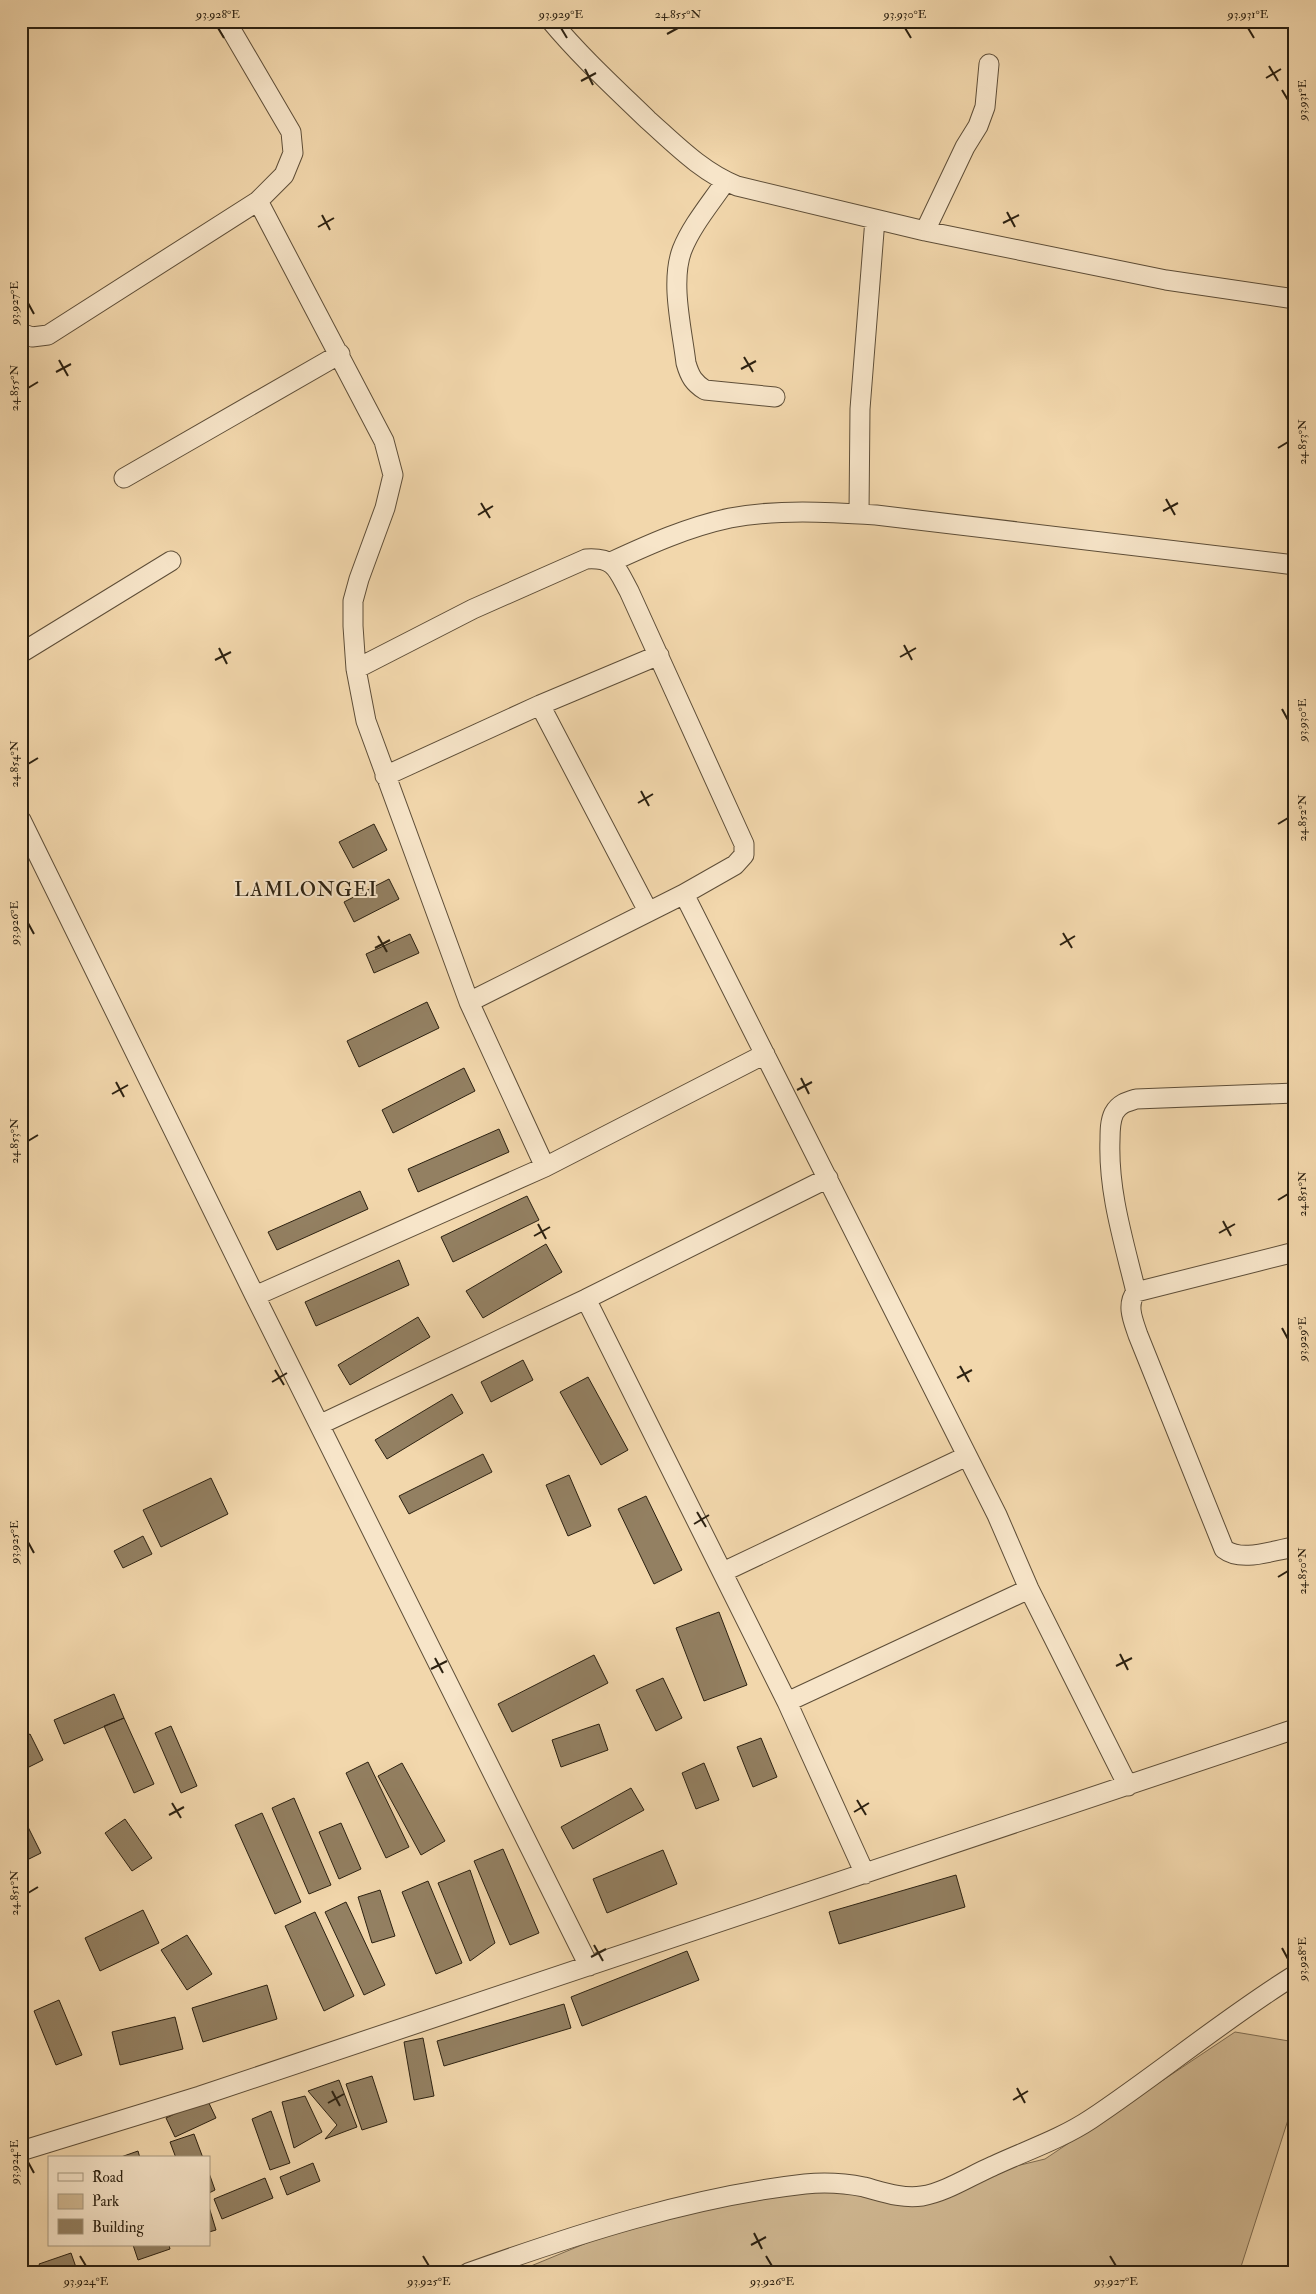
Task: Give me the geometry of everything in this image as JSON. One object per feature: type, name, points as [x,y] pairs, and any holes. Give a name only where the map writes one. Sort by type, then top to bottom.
[{"type":"street","points":[[21,332],[32,337],[48,336],[258,201],[284,175],[294,152],[290,132],[226,21]]},
{"type":"street","points":[[551,21],[612,86],[690,159],[725,182],[925,231],[1166,280],[1295,299]]},
{"type":"street","points":[[925,231],[965,147],[978,126],[985,107],[989,64]]},
{"type":"street","points":[[725,182],[690,233],[682,250],[678,266],[677,283],[686,363],[689,375],[696,384],[705,390],[775,397]]},
{"type":"street","points":[[258,201],[384,441],[393,475],[385,508],[353,601],[356,669],[366,721],[469,1002],[546,1167]]},
{"type":"street","points":[[859,514],[860,409],[875,219]]},
{"type":"street","points":[[124,478],[340,354]]},
{"type":"street","points":[[611,562],[674,534],[731,518],[782,513],[859,514],[1295,565]]},
{"type":"street","points":[[356,669],[474,609],[586,558],[601,558],[611,562],[630,591],[744,844],[744,855],[735,865],[684,894],[469,1002]]},
{"type":"street","points":[[21,653],[171,561]]},
{"type":"street","points":[[385,776],[540,705],[659,656]]},
{"type":"street","points":[[540,705],[648,911]]},
{"type":"street","points":[[21,820],[255,1296],[321,1424],[589,1966]]},
{"type":"street","points":[[684,894],[997,1515],[1029,1589],[1128,1786]]},
{"type":"street","points":[[255,1296],[546,1167],[765,1054]]},
{"type":"street","points":[[1136,1292],[1111,1186],[1109,1165],[1110,1126],[1114,1113],[1122,1103],[1136,1099],[1295,1093]]},
{"type":"street","points":[[321,1424],[586,1299],[828,1178]]},
{"type":"street","points":[[1295,1252],[1136,1292],[1130,1299],[1130,1307],[1138,1335],[1224,1549],[1232,1555],[1242,1556],[1295,1547]]},
{"type":"street","points":[[586,1299],[788,1702],[865,1874]]},
{"type":"street","points":[[724,1572],[967,1456]]},
{"type":"street","points":[[788,1702],[1029,1589]]},
{"type":"street","points":[[21,2150],[200,2096],[1295,1729]]},
{"type":"street","points":[[468,2273],[609,2227],[699,2202],[778,2187],[826,2182],[863,2187],[900,2196],[921,2196],[940,2190],[1047,2142],[1089,2120],[1232,2017],[1295,1975]]},
{"type":"green space","points":[[1235,2032],[1295,2042],[1295,2098],[1239,2273],[514,2273],[710,2192],[914,2191],[1045,2159]]},
{"type":"building","points":[[374,824],[387,850],[353,868],[339,842]]},
{"type":"building","points":[[389,879],[399,899],[354,922],[344,902]]},
{"type":"building","points":[[410,934],[419,953],[374,973],[366,954]]},
{"type":"building","points":[[427,1002],[439,1028],[359,1067],[347,1041]]},
{"type":"building","points":[[464,1068],[475,1091],[393,1133],[382,1110]]},
{"type":"building","points":[[499,1129],[509,1152],[418,1192],[408,1169]]},
{"type":"building","points":[[360,1191],[368,1209],[277,1250],[268,1232]]},
{"type":"building","points":[[527,1196],[539,1220],[453,1262],[441,1237]]},
{"type":"building","points":[[546,1244],[562,1272],[483,1318],[466,1291]]},
{"type":"building","points":[[399,1260],[409,1285],[316,1326],[305,1302]]},
{"type":"building","points":[[418,1317],[430,1337],[350,1385],[338,1365]]},
{"type":"building","points":[[523,1360],[533,1380],[491,1402],[481,1382]]},
{"type":"building","points":[[588,1377],[628,1450],[601,1465],[560,1392]]},
{"type":"building","points":[[452,1394],[463,1413],[387,1459],[375,1440]]},
{"type":"building","points":[[483,1454],[492,1472],[409,1514],[399,1496]]},
{"type":"building","points":[[569,1475],[591,1526],[568,1536],[546,1485]]},
{"type":"building","points":[[211,1478],[228,1514],[161,1547],[143,1510]]},
{"type":"building","points":[[646,1496],[682,1570],[654,1584],[618,1509]]},
{"type":"building","points":[[143,1536],[152,1554],[123,1568],[114,1551]]},
{"type":"building","points":[[719,1612],[747,1685],[704,1701],[676,1628]]},
{"type":"building","points":[[594,1655],[608,1683],[512,1732],[498,1704]]},
{"type":"building","points":[[663,1678],[682,1718],[656,1731],[636,1690]]},
{"type":"building","points":[[114,1694],[124,1718],[64,1744],[54,1720]]},
{"type":"building","points":[[124,1718],[154,1784],[134,1793],[104,1726]]},
{"type":"building","points":[[599,1724],[608,1750],[561,1767],[552,1740]]},
{"type":"building","points":[[171,1726],[197,1786],[181,1793],[155,1733]]},
{"type":"building","points":[[30,1734],[43,1760],[21,1771],[21,1738]]},
{"type":"building","points":[[761,1738],[777,1777],[753,1787],[737,1747]]},
{"type":"building","points":[[368,1762],[409,1847],[386,1858],[346,1773]]},
{"type":"building","points":[[402,1763],[445,1841],[421,1855],[378,1776]]},
{"type":"building","points":[[704,1763],[719,1800],[696,1809],[682,1773]]},
{"type":"building","points":[[631,1788],[644,1810],[573,1849],[561,1827]]},
{"type":"building","points":[[294,1798],[331,1885],[309,1894],[272,1808]]},
{"type":"building","points":[[21,1813],[41,1853],[21,1863]]},
{"type":"building","points":[[262,1813],[301,1902],[275,1914],[235,1825]]},
{"type":"building","points":[[125,1819],[152,1858],[132,1871],[105,1833]]},
{"type":"building","points":[[341,1823],[361,1869],[339,1879],[319,1832]]},
{"type":"building","points":[[503,1849],[539,1933],[510,1945],[474,1861]]},
{"type":"building","points":[[663,1850],[677,1884],[607,1913],[593,1879]]},
{"type":"building","points":[[470,1870],[495,1943],[470,1961],[438,1883]]},
{"type":"building","points":[[956,1875],[965,1907],[839,1944],[829,1912]]},
{"type":"building","points":[[428,1881],[462,1963],[436,1974],[402,1892]]},
{"type":"building","points":[[380,1890],[395,1936],[372,1943],[358,1897]]},
{"type":"building","points":[[346,1902],[385,1985],[364,1995],[325,1912]]},
{"type":"building","points":[[143,1910],[159,1943],[100,1971],[85,1938]]},
{"type":"building","points":[[315,1912],[354,1996],[324,2011],[285,1926]]},
{"type":"building","points":[[187,1935],[212,1974],[187,1990],[161,1950]]},
{"type":"building","points":[[687,1951],[699,1980],[582,2026],[571,1997]]},
{"type":"building","points":[[267,1985],[277,2019],[203,2042],[192,2008]]},
{"type":"building","points":[[59,2000],[82,2055],[56,2065],[34,2011]]},
{"type":"building","points":[[564,2004],[571,2028],[444,2066],[437,2041]]},
{"type":"building","points":[[175,2017],[183,2049],[120,2065],[112,2032]]},
{"type":"building","points":[[423,2038],[434,2096],[414,2100],[404,2042]]},
{"type":"building","points":[[372,2076],[387,2122],[362,2130],[346,2084]]},
{"type":"building","points":[[339,2080],[357,2127],[325,2139],[337,2125],[308,2091]]},
{"type":"building","points":[[305,2096],[322,2132],[294,2148],[282,2102]]},
{"type":"building","points":[[207,2099],[216,2118],[175,2137],[166,2118]]},
{"type":"building","points":[[271,2111],[290,2163],[270,2170],[252,2119]]},
{"type":"building","points":[[194,2134],[202,2156],[175,2156],[170,2142]]},
{"type":"building","points":[[138,2151],[139,2156],[124,2156]]},
{"type":"building","points":[[313,2163],[320,2181],[287,2195],[280,2177]]},
{"type":"building","points":[[210,2176],[215,2190],[210,2192]]},
{"type":"building","points":[[265,2178],[273,2198],[222,2219],[214,2199]]},
{"type":"building","points":[[210,2210],[216,2230],[210,2232]]},
{"type":"building","points":[[133,2246],[169,2246],[170,2249],[138,2260]]},
{"type":"building","points":[[71,2253],[78,2273],[43,2273],[39,2264]]},
{"type":"building","points":[[28,2266],[31,2273],[21,2273],[21,2268]]},
{"type":"building","points":[[172,2267],[175,2273],[156,2273]]},
{"type":"district","name":"LAMLONGEI","points":[[306,889]]}]
